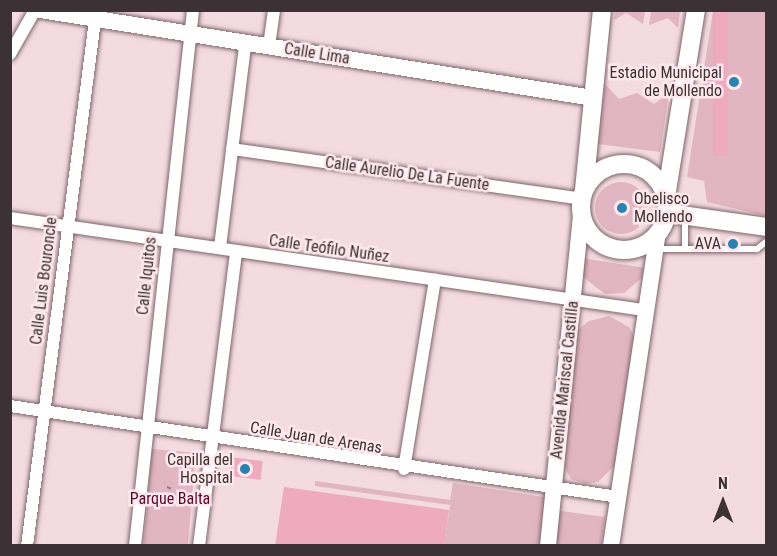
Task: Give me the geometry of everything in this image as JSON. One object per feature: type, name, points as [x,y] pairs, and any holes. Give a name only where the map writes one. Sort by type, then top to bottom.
[{"type":"main road","name":"Avenida Mariscal Castilla","points":[[582,201],[603,10]]},
{"type":"main road","points":[[696,10],[667,205],[657,241],[637,248],[611,248],[592,236],[582,201],[607,167],[628,164],[649,172],[667,205],[685,216],[766,227]]},
{"type":"street","points":[[10,54],[35,10]]},
{"type":"street","name":"Calle Lima","points":[[40,10],[87,16],[245,45],[269,46],[593,98]]},
{"type":"street","name":"Calle Iquitos","points":[[135,546],[193,10]]},
{"type":"street","points":[[269,46],[274,10]]},
{"type":"street","name":"Calle Luis Bouroncle","points":[[27,546],[68,225],[87,16]]},
{"type":"street","points":[[220,247],[245,45]]},
{"type":"street","name":"Calle Aurelio De La Fuente","points":[[232,149],[582,201]]},
{"type":"street","name":"Avenida Mariscal Castilla","points":[[548,546],[582,201]]},
{"type":"street","name":"Calle Teófilo Nuñez","points":[[10,218],[220,247],[236,253],[572,298],[644,310]]},
{"type":"street","points":[[611,546],[644,310],[657,241]]},
{"type":"street","points":[[199,546],[236,253]]},
{"type":"street","points":[[404,469],[435,280]]},
{"type":"street","name":"Calle Juan de Arenas","points":[[10,406],[404,469],[618,497]]},
{"type":"lane","points":[[685,216],[685,246]]},
{"type":"lane","points":[[657,241],[736,250],[758,249],[766,242]]},
{"type":"path","points":[[167,487],[172,489]]},
{"type":"green space","points":[[615,11],[645,11],[643,24],[626,13],[614,20]]},
{"type":"green space","points":[[651,11],[680,11],[678,28],[668,18],[649,25]]},
{"type":"green space","name":"Estadio Municipal de Mollendo","points":[[713,11],[766,11],[766,216],[707,202],[704,181],[687,177]]},
{"type":"green space","points":[[605,84],[619,99],[637,93],[654,104],[669,93],[660,152],[598,144]]},
{"type":"green space","points":[[616,182],[626,182],[640,189],[647,208],[640,227],[626,234],[616,234],[606,230],[599,223],[595,213],[595,203],[599,193],[606,186]]},
{"type":"green space","points":[[581,258],[646,268],[644,276],[624,293],[605,294],[583,277]]},
{"type":"green space","points":[[609,316],[629,327],[637,342],[614,466],[598,482],[585,484],[571,479],[564,467],[574,333],[589,321]]},
{"type":"green space","name":"Parque Balta","points":[[152,449],[196,453],[188,546],[144,545]]},
{"type":"green space","points":[[315,481],[450,500],[453,483],[551,498],[544,545],[444,545],[450,505],[315,486]]},
{"type":"green space","points":[[554,510],[605,517],[601,545],[551,546]]},
{"type":"building","points":[[713,10],[728,10],[728,156],[713,156]]},
{"type":"building","name":"Capilla del Hospital","points":[[230,457],[263,461],[260,480],[228,476]]},
{"type":"building","points":[[284,487],[449,510],[444,546],[275,546]]},
{"type":"place","name":"Estadio Municipal de Mollendo","points":[[734,82]]},
{"type":"place","name":"Obelisco Mollendo","points":[[622,208]]},
{"type":"place","name":"AVA","points":[[733,244]]},
{"type":"place","name":"Capilla del Hospital","points":[[245,469]]}]
